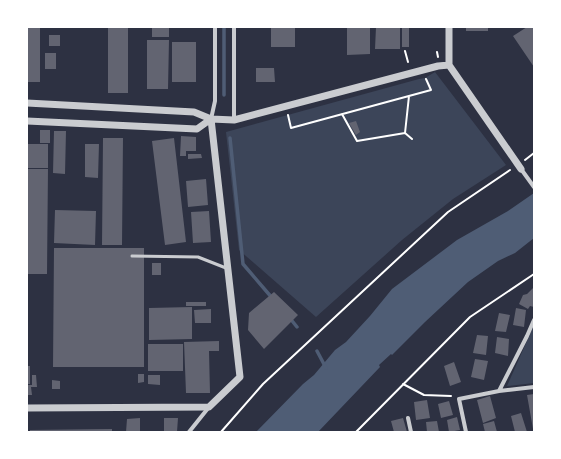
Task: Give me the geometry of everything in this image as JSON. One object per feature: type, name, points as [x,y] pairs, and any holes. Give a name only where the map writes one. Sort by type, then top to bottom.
[{"type":"street","points":[[189,432],[209,407],[240,377],[211,119],[215,101],[215,27]]},
{"type":"street","points":[[234,27],[234,120]]},
{"type":"street","points":[[449,27],[448,65],[534,187]]},
{"type":"street","points":[[27,103],[194,112],[211,119],[234,120],[438,66],[448,65]]},
{"type":"street","points":[[27,121],[197,129],[211,119]]},
{"type":"street","points":[[499,391],[534,320]]},
{"type":"street","points":[[466,432],[459,399],[499,391],[534,387]]},
{"type":"street","points":[[27,408],[209,407]]},
{"type":"street","points":[[408,418],[411,432]]},
{"type":"lane","points":[[132,256],[198,257],[228,269]]},
{"type":"path","points":[[405,51],[408,62]]},
{"type":"path","points":[[288,115],[291,128],[431,90],[425,78]]},
{"type":"path","points":[[405,133],[409,96]]},
{"type":"path","points":[[342,114],[358,141],[405,133]]},
{"type":"path","points":[[405,133],[412,139]]},
{"type":"path","points":[[221,432],[263,384],[448,212],[520,166],[534,153]]},
{"type":"path","points":[[356,432],[470,318],[534,274]]},
{"type":"path","points":[[404,384],[424,395],[455,396],[459,399]]},
{"type":"shaded area","points":[[435,72],[506,165],[453,199],[402,240],[316,317],[239,250],[226,132],[425,78]]},
{"type":"shaded area","points":[[534,193],[534,238],[515,253],[498,261],[468,282],[392,355],[391,354],[379,365],[380,367],[318,432],[256,432],[303,384],[314,375],[335,350],[346,342],[392,289],[457,240],[508,211]]},
{"type":"shaded area","points":[[534,325],[534,383],[507,386]]},
{"type":"building","points":[[27,27],[40,27],[40,82],[27,82]]},
{"type":"building","points":[[108,27],[128,27],[128,93],[108,93]]},
{"type":"building","points":[[152,27],[169,27],[169,37],[152,37]]},
{"type":"building","points":[[271,27],[295,27],[295,47],[271,47]]},
{"type":"building","points":[[347,27],[370,27],[370,54],[347,55]]},
{"type":"building","points":[[376,27],[400,27],[400,49],[375,49]]},
{"type":"building","points":[[402,27],[409,27],[409,47],[402,47]]},
{"type":"building","points":[[466,27],[488,27],[488,31],[466,31]]},
{"type":"building","points":[[527,27],[534,27],[534,67],[513,36]]},
{"type":"building","points":[[49,35],[60,35],[60,46],[49,46]]},
{"type":"building","points":[[147,40],[169,40],[168,89],[147,89]]},
{"type":"building","points":[[172,42],[196,42],[196,82],[172,82]]},
{"type":"building","points":[[45,53],[56,53],[56,69],[45,69]]},
{"type":"building","points":[[256,68],[274,68],[275,82],[256,82]]},
{"type":"building","points":[[356,121],[360,132],[356,135],[349,123]]},
{"type":"building","points":[[40,130],[50,130],[50,143],[40,143]]},
{"type":"building","points":[[54,131],[66,131],[65,174],[53,173]]},
{"type":"building","points":[[181,136],[196,137],[196,151],[186,151],[186,156],[180,156]]},
{"type":"building","points":[[103,138],[123,138],[122,245],[102,245]]},
{"type":"building","points":[[174,138],[186,242],[165,245],[152,141]]},
{"type":"building","points":[[27,144],[48,144],[48,168],[27,168]]},
{"type":"building","points":[[85,144],[99,144],[98,178],[85,177]]},
{"type":"building","points":[[188,154],[201,154],[202,158],[188,159]]},
{"type":"building","points":[[27,169],[48,169],[47,274],[27,274]]},
{"type":"building","points":[[206,179],[208,205],[188,207],[186,181]]},
{"type":"building","points":[[55,210],[96,211],[95,245],[54,243]]},
{"type":"building","points":[[209,211],[211,242],[193,243],[191,212]]},
{"type":"building","points":[[54,248],[144,248],[144,367],[53,367]]},
{"type":"building","points":[[152,263],[161,263],[161,275],[152,275]]},
{"type":"building","points":[[534,287],[534,307],[530,306],[528,309],[519,304],[523,295],[527,294]]},
{"type":"building","points":[[274,292],[298,315],[264,349],[248,330],[249,313]]},
{"type":"building","points":[[186,302],[206,302],[206,306],[186,306]]},
{"type":"building","points":[[192,307],[192,339],[149,340],[149,308]]},
{"type":"building","points":[[516,308],[526,310],[524,327],[513,325]]},
{"type":"building","points":[[211,309],[211,323],[195,323],[194,310]]},
{"type":"building","points":[[499,313],[510,315],[506,332],[495,331]]},
{"type":"building","points":[[477,335],[488,336],[486,355],[473,353]]},
{"type":"building","points":[[497,337],[509,339],[508,356],[495,353]]},
{"type":"building","points":[[219,341],[219,351],[209,351],[210,393],[186,393],[184,342]]},
{"type":"building","points":[[148,344],[183,344],[183,371],[148,371]]},
{"type":"building","points":[[475,359],[488,361],[484,380],[471,377]]},
{"type":"building","points":[[454,362],[461,382],[450,386],[444,366]]},
{"type":"building","points":[[27,366],[30,366],[30,384],[27,384]]},
{"type":"building","points":[[138,374],[144,374],[144,382],[138,383]]},
{"type":"building","points":[[32,375],[36,375],[37,387],[31,387],[32,395],[27,395],[27,385],[32,385]]},
{"type":"building","points":[[148,375],[160,375],[160,385],[148,384]]},
{"type":"building","points":[[52,380],[60,381],[60,389],[52,389]]},
{"type":"building","points":[[534,394],[534,429],[533,429],[527,395]]},
{"type":"building","points":[[490,396],[496,418],[483,423],[477,400]]},
{"type":"building","points":[[427,400],[430,418],[416,420],[414,402]]},
{"type":"building","points":[[449,401],[453,415],[441,418],[438,404]]},
{"type":"building","points":[[521,413],[527,432],[515,432],[511,416]]},
{"type":"building","points":[[457,417],[460,430],[449,432],[447,420]]},
{"type":"building","points":[[140,418],[140,432],[126,432],[127,419]]},
{"type":"building","points":[[164,418],[178,418],[177,432],[164,432]]},
{"type":"building","points":[[403,418],[407,432],[394,432],[391,421]]},
{"type":"building","points":[[437,421],[439,432],[427,432],[426,422]]},
{"type":"building","points":[[494,421],[497,432],[485,432],[483,424]]},
{"type":"building","points":[[112,429],[112,432],[30,432],[30,430]]},
{"type":"waterway","points":[[224,27],[224,95]]},
{"type":"waterway","points":[[230,138],[243,264],[273,299]]},
{"type":"waterway","points":[[289,317],[297,327]]},
{"type":"waterway","points":[[317,351],[326,368]]}]
